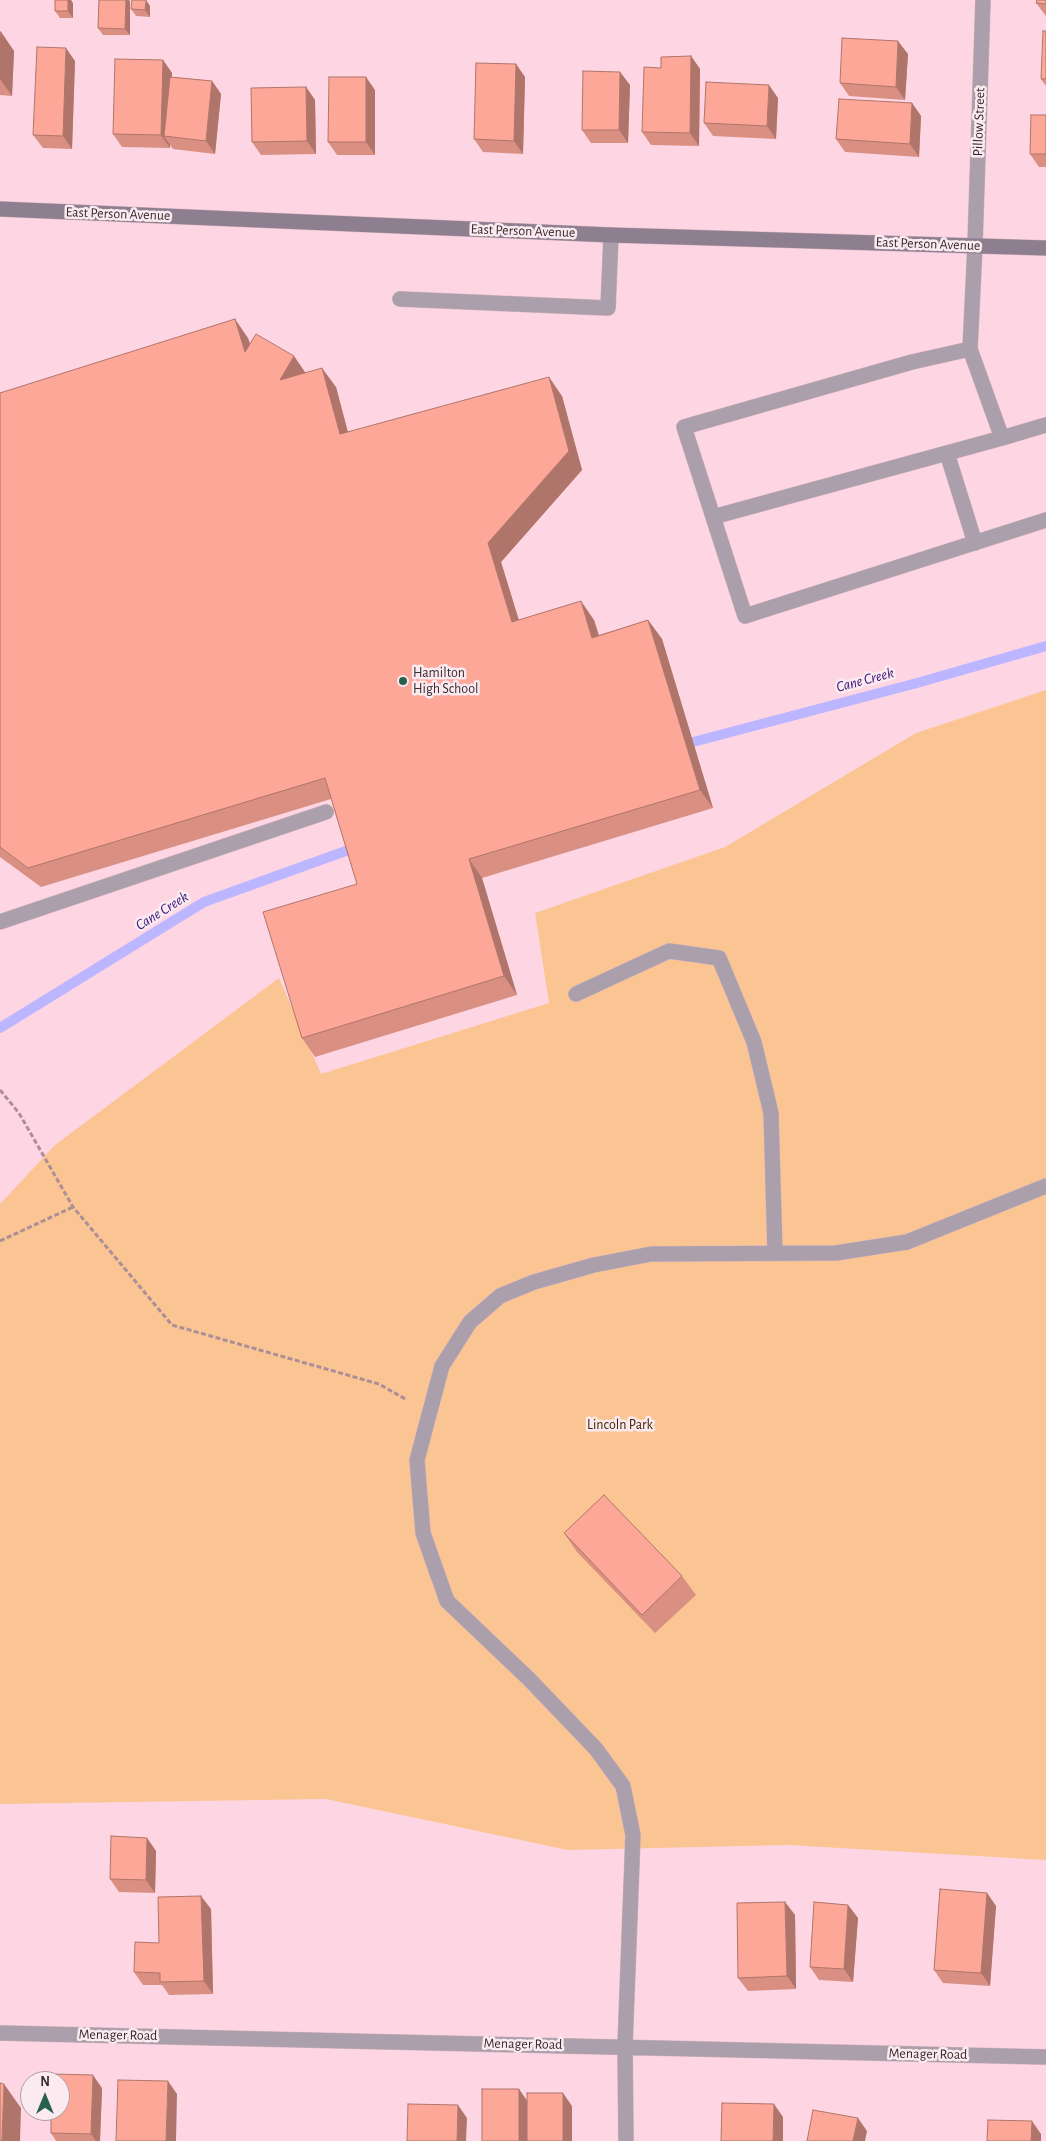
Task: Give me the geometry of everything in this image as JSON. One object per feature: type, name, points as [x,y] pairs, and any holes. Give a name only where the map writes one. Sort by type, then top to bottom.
[{"type":"main road","name":"East Person Avenue","points":[[0,209],[610,235],[1046,248]]},
{"type":"street","name":"Pillow Street","points":[[970,349],[983,0]]},
{"type":"street","points":[[400,299],[608,308],[610,235]]},
{"type":"street","points":[[1002,438],[970,349],[912,362],[684,426],[745,616],[1046,520]]},
{"type":"street","points":[[713,517],[1002,438],[1046,424]]},
{"type":"street","points":[[947,453],[975,543]]},
{"type":"street","points":[[0,922],[326,812]]},
{"type":"street","points":[[576,994],[669,951],[719,958],[754,1042],[771,1113],[776,1253]]},
{"type":"street","points":[[626,2141],[625,2046],[633,1835],[623,1786],[596,1749],[529,1679],[447,1600],[422,1533],[417,1460],[442,1366],[470,1322],[500,1296],[543,1280],[594,1266],[651,1254],[836,1252],[907,1242],[1046,1186]]},
{"type":"street","name":"Menager Road","points":[[0,2033],[1046,2057]]},
{"type":"path","points":[[0,1090],[19,1113],[73,1207],[172,1325],[379,1384],[429,1412]]},
{"type":"path","points":[[0,1241],[73,1207]]},
{"type":"green space","name":"Lincoln Park","points":[[1046,690],[1046,1860],[788,1845],[568,1850],[326,1799],[0,1804],[0,1204],[55,1145],[279,978],[321,1074],[549,1003],[535,913],[725,847],[916,733]]},
{"type":"building","points":[[55,0],[68,0],[68,11],[55,11]]},
{"type":"building","points":[[99,0],[126,0],[125,29],[98,28]]},
{"type":"building","points":[[132,0],[146,0],[145,10],[131,9]]},
{"type":"building","points":[[1037,0],[1046,0],[1046,4],[1036,3]]},
{"type":"building","points":[[1043,31],[1046,31],[1046,79],[1041,79]]},
{"type":"building","points":[[842,38],[898,41],[896,87],[840,83]]},
{"type":"building","points":[[37,47],[66,48],[63,136],[33,135]]},
{"type":"building","points":[[691,56],[690,133],[642,132],[644,67],[661,68],[661,57]]},
{"type":"building","points":[[115,59],[163,60],[161,135],[113,134]]},
{"type":"building","points":[[476,63],[516,64],[514,141],[474,139]]},
{"type":"building","points":[[583,71],[620,72],[619,130],[582,130]]},
{"type":"building","points":[[170,77],[212,81],[206,141],[164,136]]},
{"type":"building","points":[[329,77],[366,77],[366,142],[328,142]]},
{"type":"building","points":[[706,82],[769,85],[767,126],[704,123]]},
{"type":"building","points":[[306,87],[307,141],[252,142],[251,88]]},
{"type":"building","points":[[839,99],[912,103],[910,144],[836,139]]},
{"type":"building","points":[[1031,115],[1046,115],[1046,154],[1030,154]]},
{"type":"building","name":"Hamilton High School","points":[[235,319],[245,352],[256,334],[294,356],[280,380],[322,368],[340,434],[549,377],[569,451],[488,543],[512,622],[581,601],[592,638],[648,620],[700,790],[469,859],[504,976],[302,1038],[263,912],[357,884],[325,778],[28,868],[0,847],[0,393]]},
{"type":"building","points":[[604,1495],[682,1576],[642,1615],[564,1533]]},
{"type":"building","points":[[111,1836],[147,1838],[146,1880],[110,1879]]},
{"type":"building","points":[[940,1889],[987,1893],[981,1973],[934,1970]]},
{"type":"building","points":[[201,1896],[204,1981],[160,1982],[160,1973],[134,1972],[135,1942],[159,1943],[158,1897]]},
{"type":"building","points":[[785,1902],[787,1976],[738,1978],[737,1903]]},
{"type":"building","points":[[814,1902],[848,1905],[844,1969],[810,1967]]},
{"type":"building","points":[[70,2074],[93,2075],[91,2134],[51,2133],[51,2121],[70,2121]]},
{"type":"building","points":[[118,2080],[168,2081],[166,2141],[116,2141]]},
{"type":"building","points":[[0,2083],[4,2084],[2,2141],[0,2141]]},
{"type":"building","points":[[482,2089],[519,2089],[519,2141],[482,2141]]},
{"type":"building","points":[[527,2093],[563,2093],[563,2141],[527,2141]]},
{"type":"building","points":[[722,2103],[774,2104],[773,2141],[721,2141]]},
{"type":"building","points":[[408,2104],[458,2105],[457,2141],[407,2141]]},
{"type":"building","points":[[813,2110],[858,2118],[853,2141],[807,2141]]},
{"type":"building","points":[[988,2120],[1032,2121],[1031,2141],[987,2141]]},
{"type":"waterway","name":"Cane Creek","points":[[693,742],[917,683],[1046,646]]},
{"type":"waterway","name":"Cane Creek","points":[[0,1028],[204,902],[354,848]]},
{"type":"place","name":"Hamilton High School","points":[[403,681]]}]
